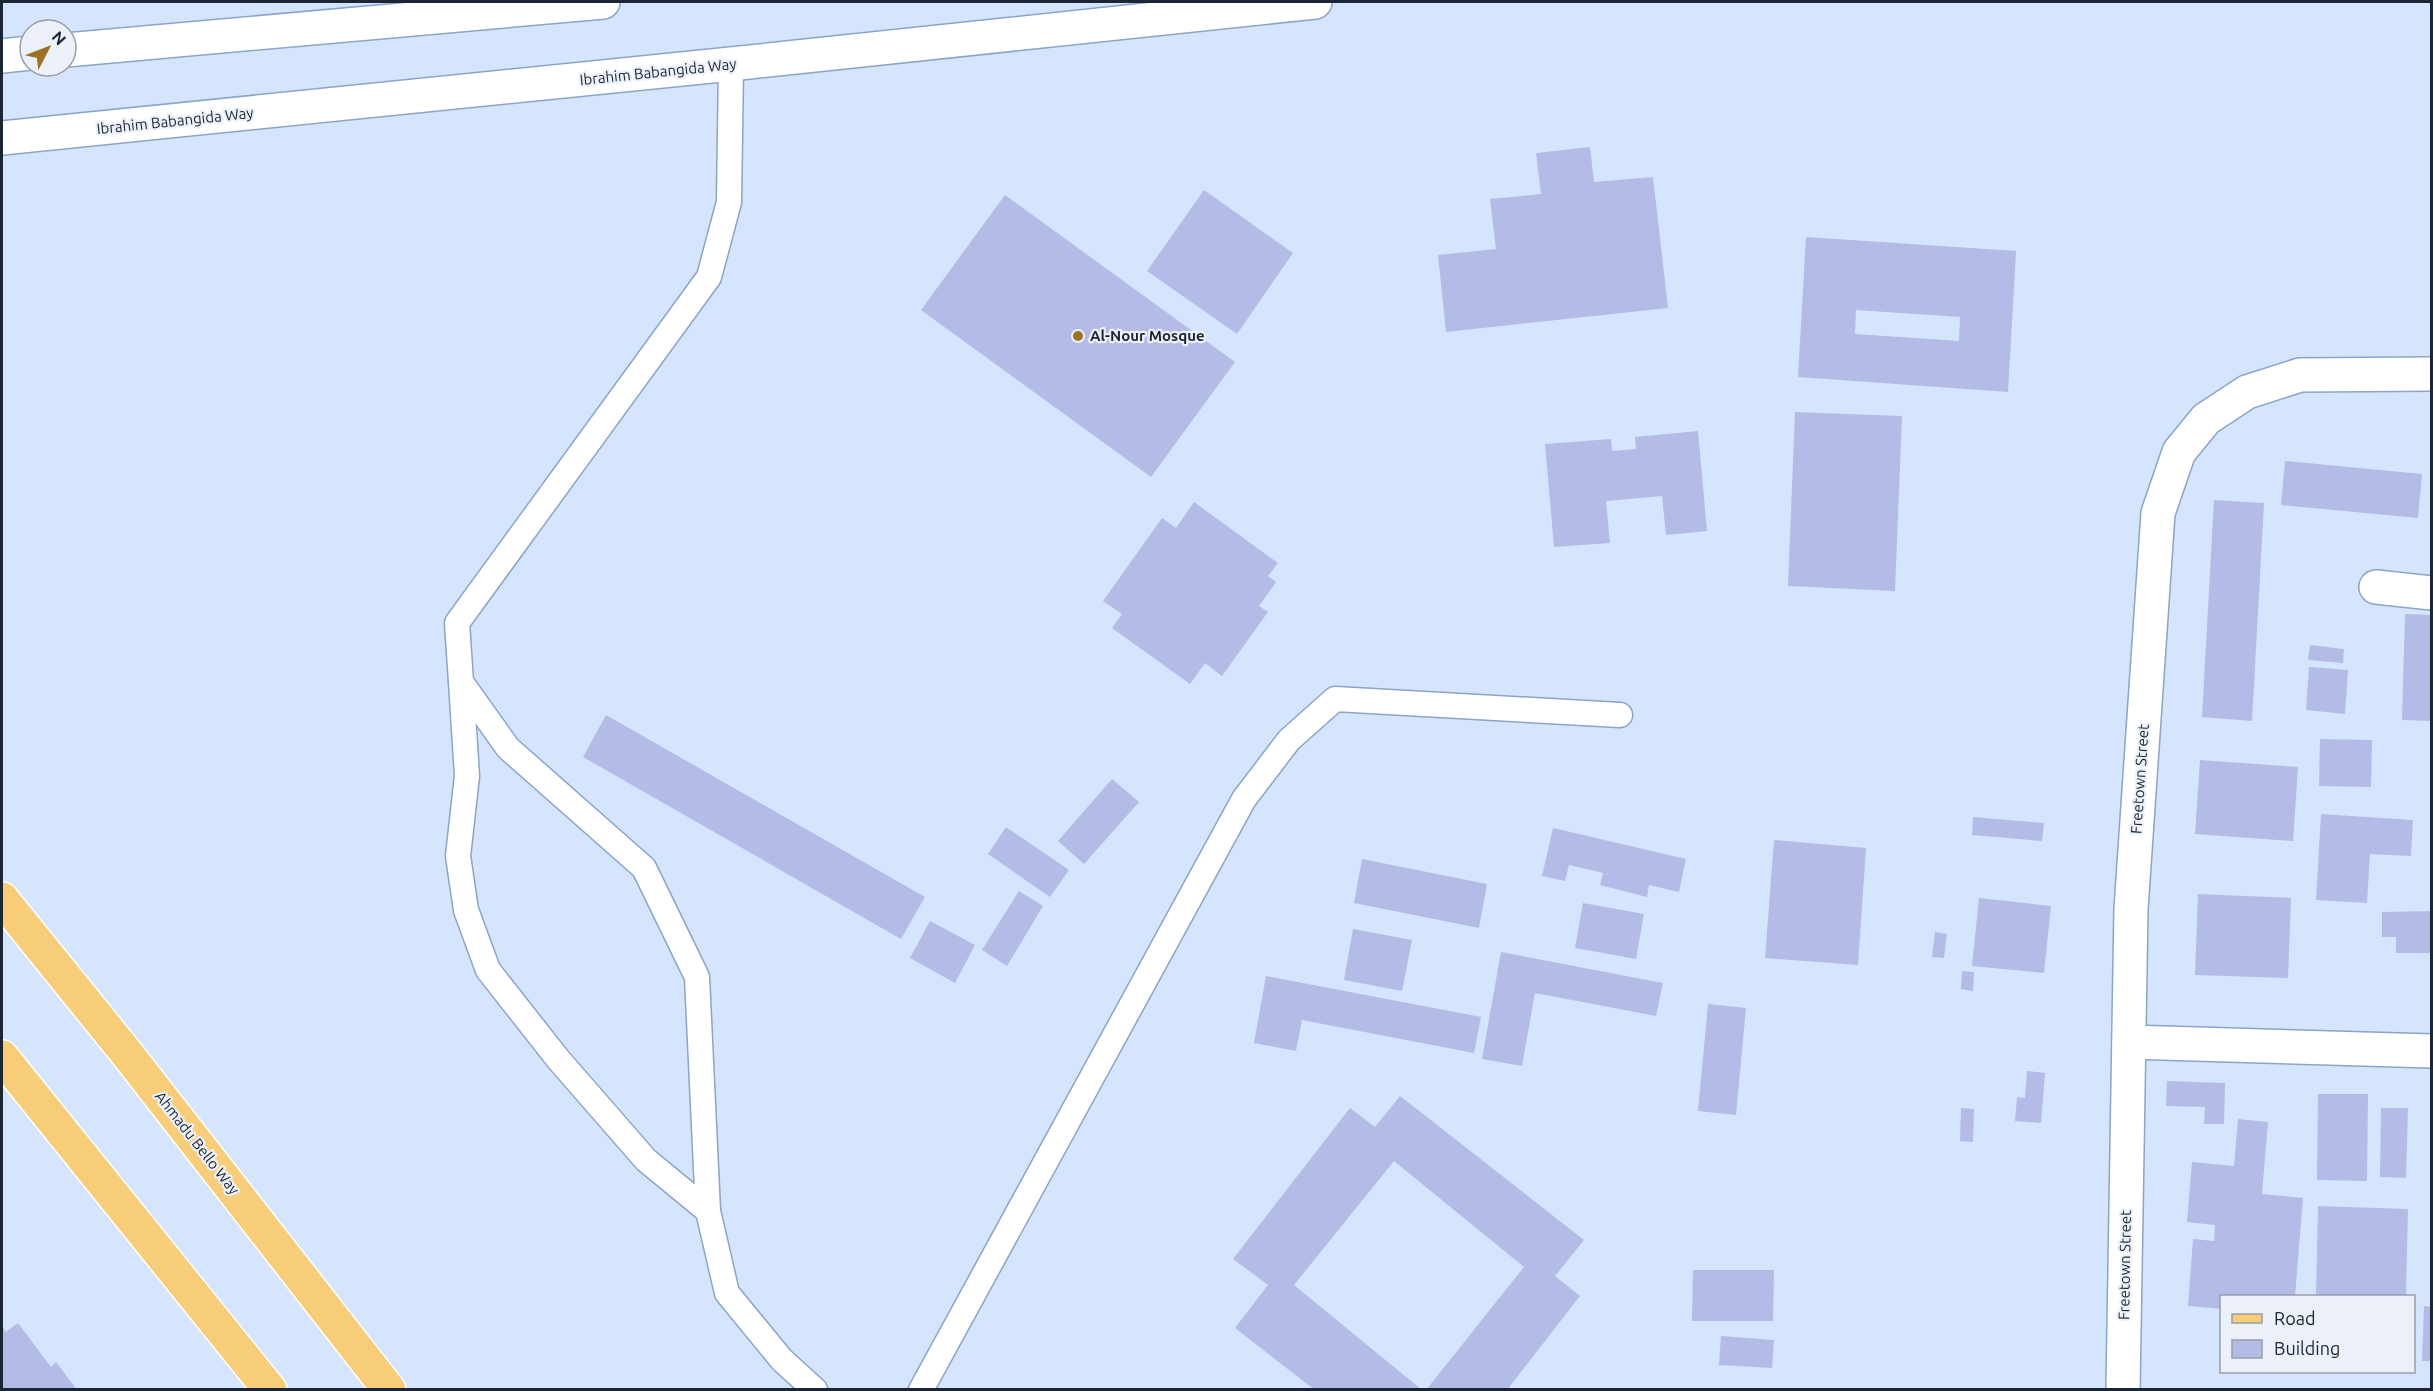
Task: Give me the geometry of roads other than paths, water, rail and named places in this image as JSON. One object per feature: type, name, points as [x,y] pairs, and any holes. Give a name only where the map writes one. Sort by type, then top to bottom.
[{"type":"main road","points":[[78,49],[603,2]]},
{"type":"main road","name":"Ibrahim Babangida Way","points":[[2,138],[1315,2]]},
{"type":"main road","points":[[2,56],[18,54]]},
{"type":"main road","name":"Freetown Street","points":[[2123,1389],[2131,909],[2158,513],[2179,452],[2206,418],[2247,393],[2300,375],[2432,374]]},
{"type":"main road","points":[[2376,587],[2432,593]]},
{"type":"main road","name":"Ahmadu Bello Way","points":[[2,899],[128,1054],[389,1389]]},
{"type":"main road","points":[[2129,1042],[2432,1051]]},
{"type":"main road","points":[[2,1057],[270,1389]]},
{"type":"lane","points":[[708,1211],[646,1160],[558,1059],[488,970],[466,910],[458,856],[467,776],[457,623],[709,277],[729,202],[731,64]]},
{"type":"lane","points":[[461,682],[508,748],[644,868],[696,977],[708,1211],[727,1293],[782,1360],[815,1389]]},
{"type":"lane","points":[[921,1389],[1244,799],[1288,740],[1335,699],[1620,715]]},
{"type":"place","name":"Al-Nour Mosque","points":[[1078,336]]}]
